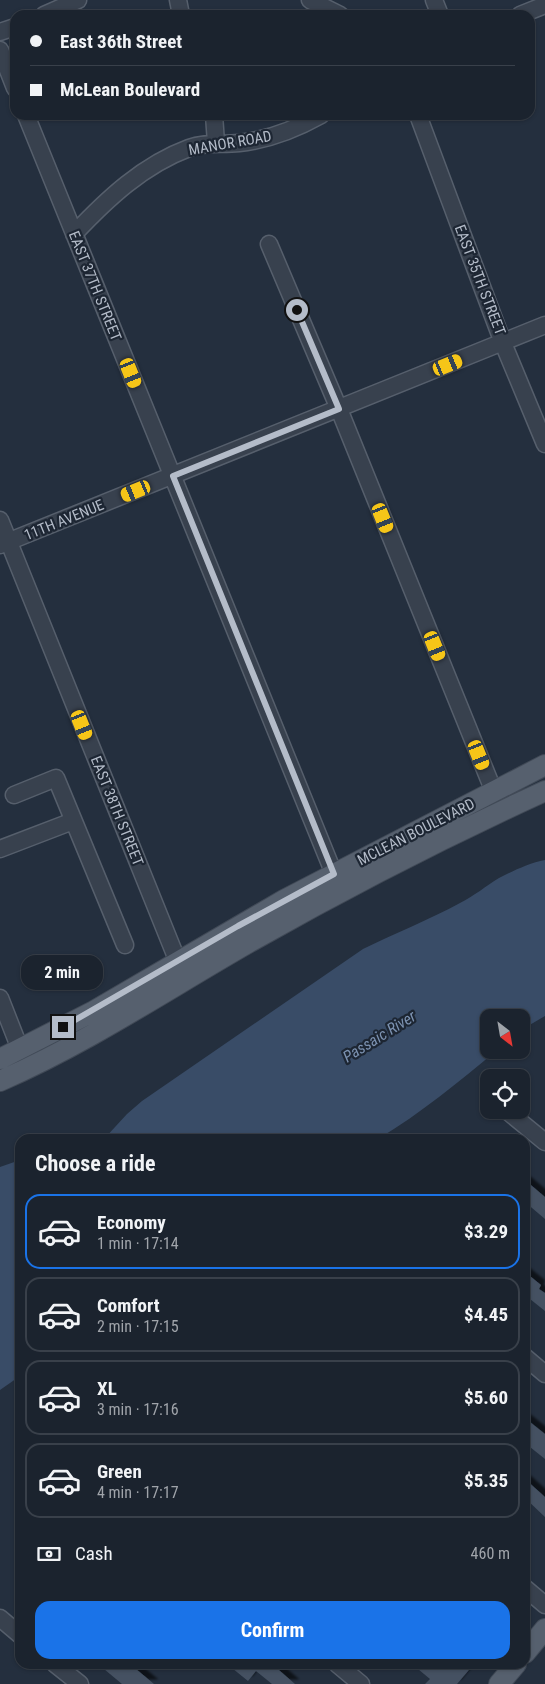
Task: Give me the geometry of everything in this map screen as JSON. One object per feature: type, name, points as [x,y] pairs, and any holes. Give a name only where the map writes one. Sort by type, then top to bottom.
[{"type":"main road","name":"MCLEAN BOULEVARD","points":[[0,1059],[94,1011],[284,900],[545,765]]},
{"type":"main road","name":"MCLEAN BOULEVARD","points":[[0,1081],[104,1028],[310,909],[476,823],[545,791]]},
{"type":"main road","points":[[530,1647],[545,1628]]},
{"type":"main road","points":[[499,1684],[512,1669]]},
{"type":"street","points":[[55,10],[78,0]]},
{"type":"street","points":[[310,0],[330,10]]},
{"type":"street","points":[[532,10],[545,5]]},
{"type":"street","points":[[0,50],[10,75]]},
{"type":"street","name":"EAST 37TH STREET","points":[[28,120],[334,874]]},
{"type":"street","points":[[214,120],[216,144]]},
{"type":"street","name":"MANOR ROAD","points":[[74,234],[128,181],[163,160],[190,148],[260,140],[299,128],[313,120]]},
{"type":"street","name":"EAST 35TH STREET","points":[[420,120],[503,343],[545,444]]},
{"type":"street","points":[[269,244],[339,409],[494,792]]},
{"type":"street","name":"11TH AVENUE","points":[[4,544],[545,326]]},
{"type":"street","name":"EAST 38TH STREET","points":[[0,520],[4,544],[178,962]]},
{"type":"street","points":[[14,795],[56,778],[125,945]]},
{"type":"street","points":[[0,849],[74,820]]},
{"type":"street","points":[[0,998],[20,1049]]},
{"type":"street","points":[[517,1119],[545,1142]]},
{"type":"street","points":[[530,1362],[545,1374]]},
{"type":"street","points":[[530,1592],[545,1605]]},
{"type":"street","points":[[0,1618],[15,1631]]},
{"type":"street","points":[[61,1669],[80,1684]]},
{"type":"street","points":[[343,1669],[362,1684]]},
{"type":"water","name":"Passaic River","points":[[545,860],[545,1016],[530,1025],[530,1009],[480,1009],[480,1059],[486,1059],[439,1097],[394,1129],[386,1134],[109,1134],[142,1101],[363,949],[448,909],[504,875]]},
{"type":"water","points":[[15,1162],[15,1380],[0,1390],[0,1167]]},
{"type":"building","points":[[530,1184],[545,1197],[545,1219],[530,1206]]},
{"type":"building","points":[[530,1276],[541,1285],[539,1289],[545,1293],[545,1311],[530,1299]]},
{"type":"building","points":[[530,1422],[545,1434],[545,1459],[530,1447]]},
{"type":"building","points":[[530,1484],[545,1497],[545,1517],[530,1503]]},
{"type":"building","points":[[104,1669],[136,1669],[154,1684],[122,1684]]},
{"type":"building","points":[[233,1669],[278,1669],[295,1684],[272,1684],[256,1671],[248,1681]]},
{"type":"building","points":[[418,1669],[470,1669],[457,1684],[425,1684],[430,1679]]},
{"type":"route","points":[[63,1027],[94,1011],[284,900],[334,874],[173,476],[339,409],[297,310]]}]
